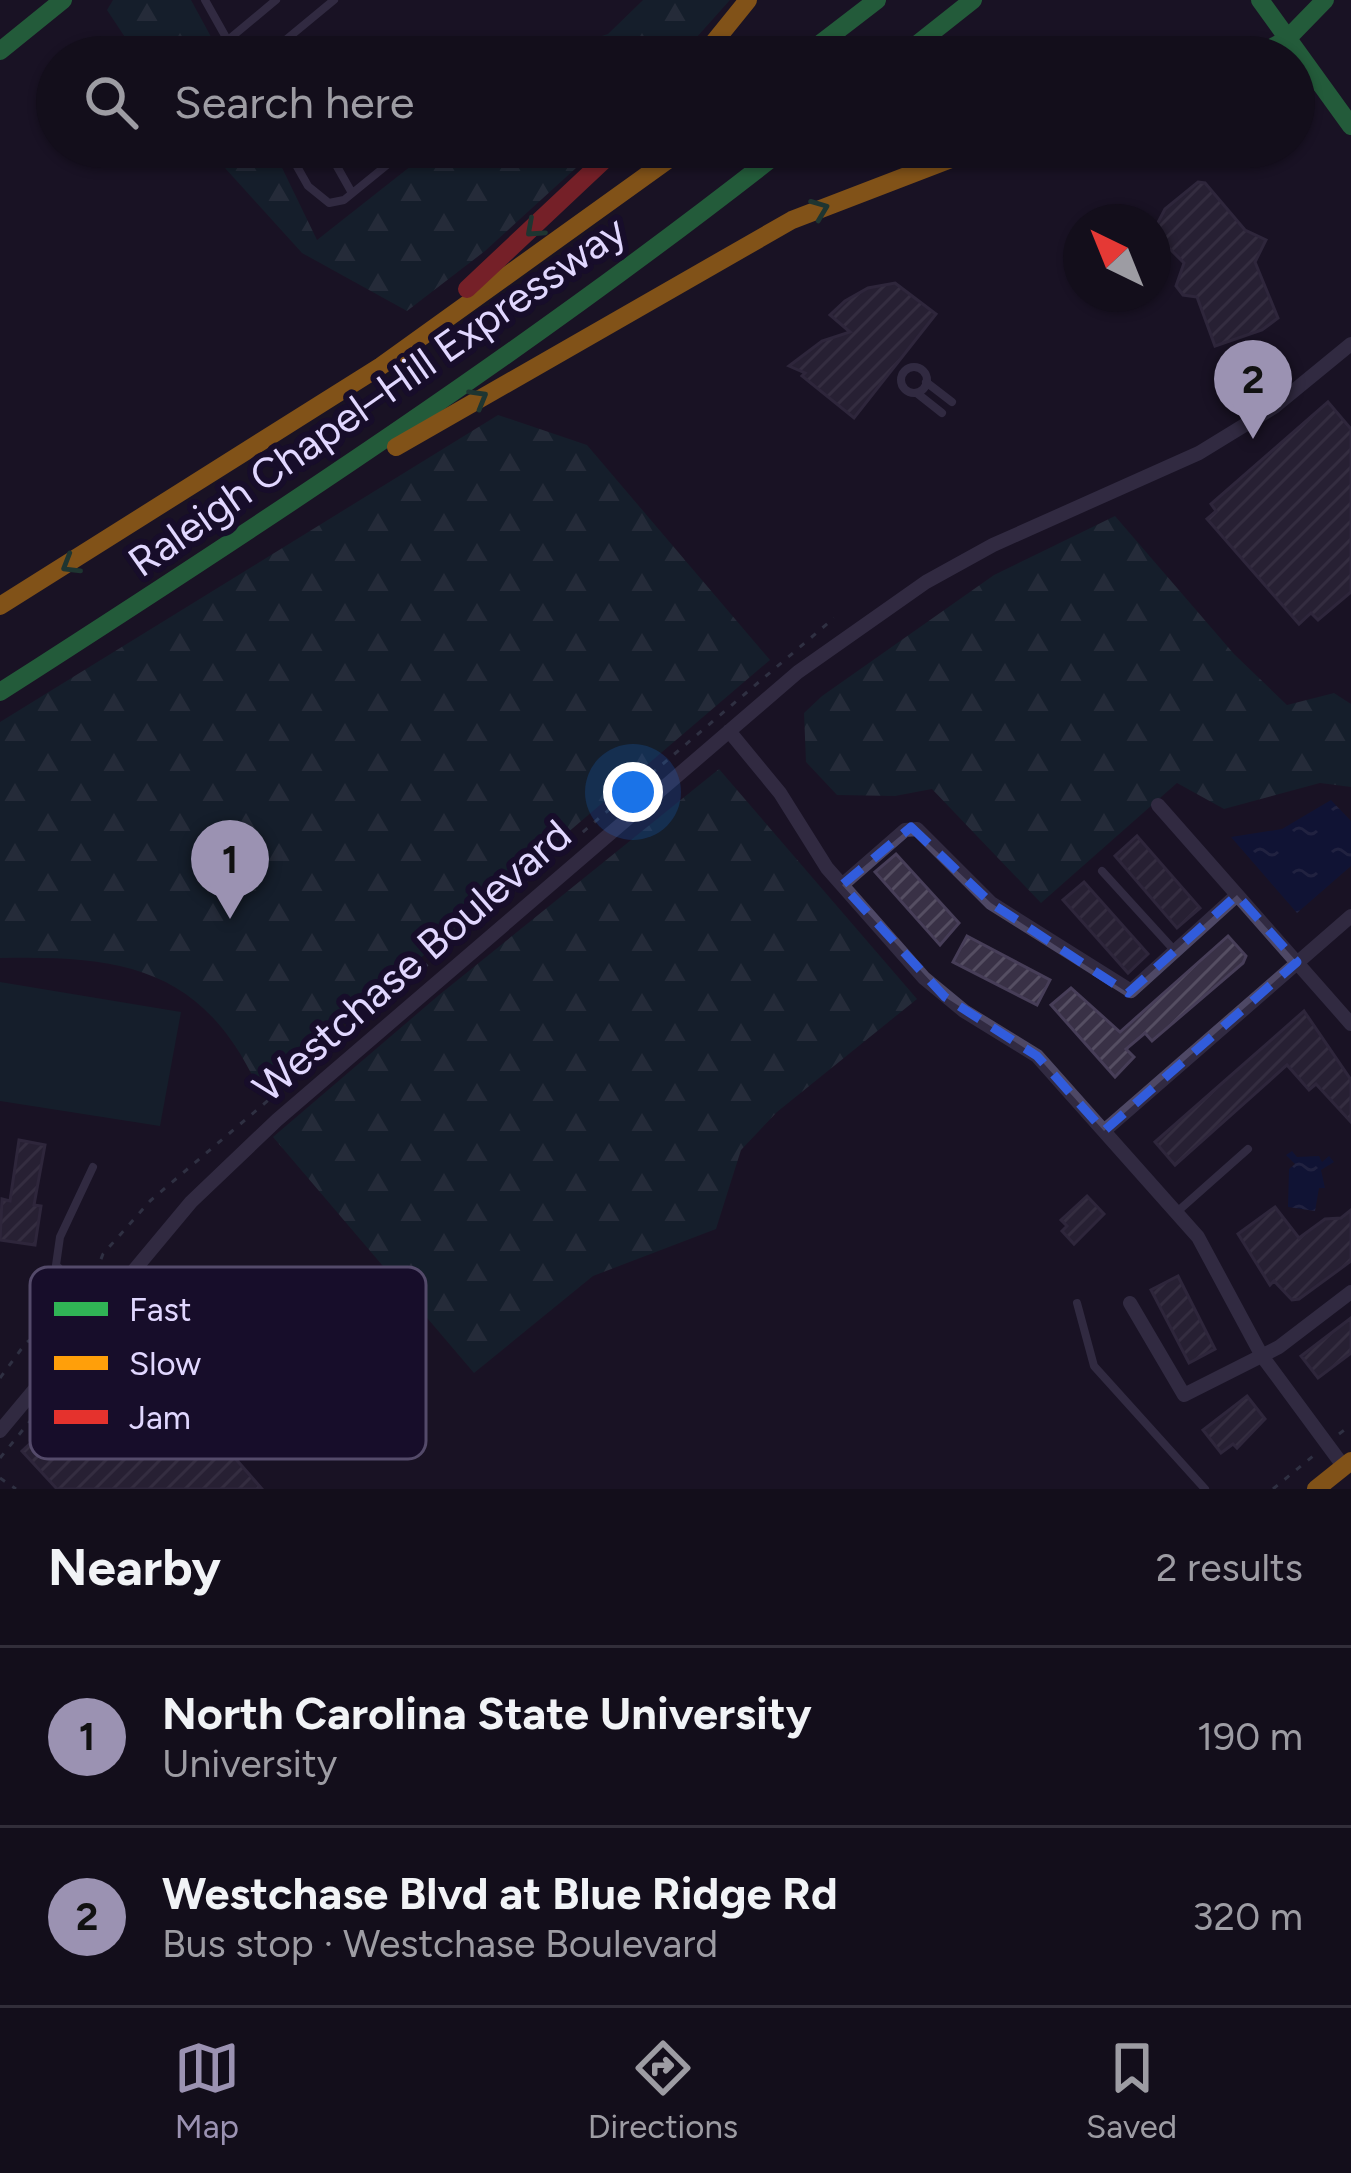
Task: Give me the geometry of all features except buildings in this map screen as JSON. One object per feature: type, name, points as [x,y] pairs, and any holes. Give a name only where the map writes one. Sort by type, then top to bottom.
[{"type":"main road","points":[[0,50],[63,0]]},
{"type":"main road","points":[[719,36],[748,0]]},
{"type":"main road","points":[[830,36],[877,0]]},
{"type":"main road","points":[[928,36],[974,0]]},
{"type":"main road","points":[[1260,0],[1285,36]]},
{"type":"main road","points":[[1290,36],[1325,0]]},
{"type":"main road","points":[[1315,77],[1351,126]]},
{"type":"main road","points":[[381,366],[595,168]]},
{"type":"main road","name":"Raleigh Chapel–Hill Expressway","points":[[0,606],[381,366],[657,168]]},
{"type":"main road","name":"Raleigh Chapel–Hill Expressway","points":[[0,692],[233,542],[668,239],[759,168]]},
{"type":"main road","points":[[233,542],[792,220],[927,168]]},
{"type":"main road","points":[[1316,1489],[1347,1464]]},
{"type":"street","name":"Westchase Boulevard","points":[[142,1267],[191,1202],[277,1120],[797,672],[926,582],[993,544],[1198,453],[1274,407],[1351,344]]},
{"type":"street","points":[[729,731],[781,793],[842,885],[945,998],[1037,1056],[1177,1212],[1209,1252],[1262,1356],[1347,1464]]},
{"type":"street","points":[[1158,805],[1351,1024]]},
{"type":"street","points":[[842,885],[911,827],[930,837],[991,903],[1131,991],[1237,896]]},
{"type":"street","points":[[1104,1131],[1351,916]]},
{"type":"street","points":[[1130,1303],[1184,1395],[1262,1356],[1351,1292]]},
{"type":"street","name":"Westchase Boulevard","points":[[0,1431],[30,1398]]},
{"type":"lane","points":[[205,0],[226,36]]},
{"type":"lane","points":[[233,36],[276,0]]},
{"type":"lane","points":[[292,36],[334,0]]},
{"type":"lane","points":[[299,168],[320,200],[337,203],[384,168]]},
{"type":"lane","points":[[338,168],[352,193]]},
{"type":"lane","points":[[942,412],[905,390],[902,374],[917,368],[926,382],[952,402]]},
{"type":"lane","points":[[916,393],[926,382]]},
{"type":"lane","points":[[1102,871],[1175,951]]},
{"type":"lane","points":[[1177,1212],[1248,1149]]},
{"type":"lane","points":[[58,1267],[60,1237],[93,1167]]},
{"type":"lane","points":[[1077,1303],[1094,1366],[1205,1489]]},
{"type":"path","points":[[100,1267],[103,1254],[150,1201],[834,619]]},
{"type":"path","points":[[0,1378],[30,1340]]},
{"type":"path","points":[[1343,1431],[1351,1426]]},
{"type":"path","points":[[1274,1489],[1311,1457]]},
{"type":"path","points":[[0,1478],[16,1489]]},
{"type":"highlighted area","points":[[911,827],[991,903],[1128,993],[1237,895],[1297,962],[1104,1131],[1037,1056],[945,997],[842,885]]},
{"type":"green space","points":[[113,0],[191,0],[211,36],[124,36],[107,10]]},
{"type":"green space","points":[[643,0],[730,0],[698,36],[601,36]]},
{"type":"green space","points":[[225,168],[282,168],[317,240],[408,168],[576,168],[485,251],[407,311],[302,253]]},
{"type":"green space","points":[[498,415],[587,445],[770,660],[261,1094],[215,1020],[187,995],[157,978],[86,960],[0,958],[0,722]]},
{"type":"green space","points":[[1115,516],[1234,654],[1287,705],[1334,693],[1351,704],[1351,787],[1320,783],[1224,809],[1177,783],[1041,903],[932,789],[895,796],[837,795],[806,762],[804,713],[822,696],[994,575]]},
{"type":"green space","points":[[719,769],[917,999],[777,1112],[741,1150],[716,1229],[593,1276],[474,1373],[426,1317],[426,1267],[384,1267],[273,1137],[439,995]]},
{"type":"green space","points":[[0,982],[181,1012],[160,1126],[0,1101]]},
{"type":"water","points":[[1331,800],[1351,821],[1351,866],[1297,913],[1231,837],[1282,829]]},
{"type":"water","points":[[1292,1151],[1297,1157],[1319,1156],[1322,1162],[1329,1156],[1334,1162],[1321,1170],[1325,1188],[1319,1188],[1315,1211],[1288,1207],[1289,1169],[1295,1164],[1286,1155]]},
{"type":"traffic: fast","points":[[0,51],[63,0]]},
{"type":"traffic: fast","points":[[830,36],[877,0]]},
{"type":"traffic: fast","points":[[928,36],[973,0]]},
{"type":"traffic: fast","points":[[1260,0],[1286,36]]},
{"type":"traffic: fast","points":[[1290,36],[1325,0]]},
{"type":"traffic: fast","points":[[1315,76],[1351,126]]},
{"type":"traffic: fast","points":[[0,692],[400,429],[759,168]]},
{"type":"traffic: slow","points":[[719,36],[748,0]]},
{"type":"traffic: slow","points":[[0,606],[381,366],[657,168]]},
{"type":"traffic: slow","points":[[396,447],[792,220],[927,168]]},
{"type":"traffic: slow","points":[[1316,1489],[1351,1461]]},
{"type":"traffic: jam","points":[[467,289],[596,168]]},
{"type":"place","name":"Westchase Blvd at Blue Ridge Rd","points":[[1253,439]]},
{"type":"place","name":"North Carolina State University","points":[[230,919]]}]
